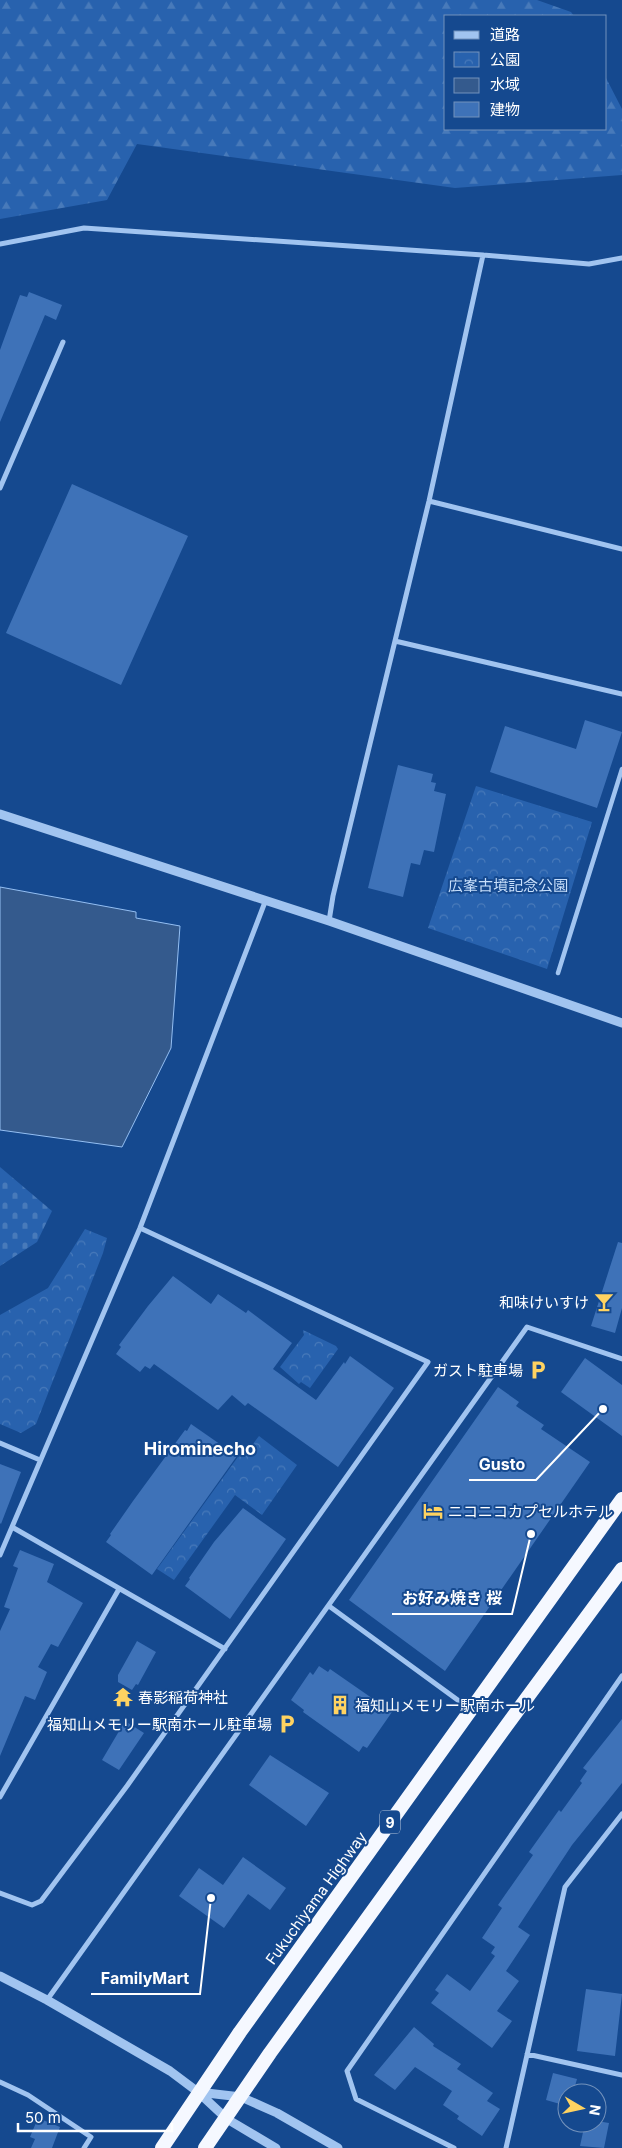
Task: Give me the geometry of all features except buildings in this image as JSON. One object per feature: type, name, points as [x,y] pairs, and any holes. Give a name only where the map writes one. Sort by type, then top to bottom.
[{"type":"highway","name":"Fukuchiyama Highway","points":[[162,2148],[198,2092],[622,1499]]},
{"type":"highway","points":[[205,2148],[492,1745],[622,1569]]},
{"type":"street","points":[[0,244],[84,228],[589,264],[622,258]]},
{"type":"street","points":[[329,921],[333,896],[429,501],[483,255]]},
{"type":"street","points":[[1,485],[63,342]]},
{"type":"street","points":[[429,501],[622,549]]},
{"type":"street","points":[[395,641],[622,694]]},
{"type":"street","points":[[558,973],[622,769]]},
{"type":"street","points":[[0,814],[265,902],[329,921],[622,1023]]},
{"type":"street","points":[[0,1555],[140,1228],[265,902]]},
{"type":"street","points":[[0,1893],[32,1905],[41,1901],[225,1650],[428,1362],[140,1228]]},
{"type":"street","points":[[46,2000],[527,1327],[622,1359]]},
{"type":"street","points":[[0,1443],[40,1460]]},
{"type":"street","points":[[12,1527],[225,1650]]},
{"type":"street","points":[[0,1797],[118,1589]]},
{"type":"street","points":[[329,1606],[471,1710]]},
{"type":"street","points":[[454,2148],[356,2099],[347,2071],[622,1676]]},
{"type":"street","points":[[506,2148],[564,1887],[620,1821],[622,1814]]},
{"type":"street","points":[[0,1976],[46,2000],[170,2072],[198,2092],[226,2118],[276,2148]]},
{"type":"street","points":[[527,2054],[622,2075]]},
{"type":"street","points":[[0,2082],[28,2095],[91,2137],[84,2148]]},
{"type":"street","points":[[198,2092],[241,2097],[277,2114],[338,2148]]},
{"type":"green space","points":[[0,0],[537,0],[571,12],[573,15],[444,15],[444,130],[607,130],[607,80],[622,109],[622,175],[455,188],[137,144],[107,200],[0,219]]},
{"type":"green space","name":"広峯古墳記念公園","points":[[476,786],[592,822],[547,969],[428,928]]},
{"type":"green space","points":[[0,1167],[52,1211],[37,1242],[0,1266]]},
{"type":"green space","points":[[85,1229],[107,1238],[103,1253],[36,1424],[21,1433],[0,1424],[0,1315],[48,1288]]},
{"type":"green space","points":[[303,1330],[336,1346],[338,1349],[310,1388],[301,1382],[299,1384],[280,1367],[304,1335]]},
{"type":"green space","points":[[259,1436],[297,1465],[262,1515],[235,1495],[174,1580],[157,1569],[240,1454],[246,1453]]},
{"type":"water","points":[[0,887],[136,912],[136,918],[180,926],[171,1048],[122,1147],[0,1130]]},
{"type":"place","name":"和味けいすけ","points":[[604,1302]]},
{"type":"place","name":"ガスト駐車場","points":[[538,1370]]},
{"type":"place","name":"Gusto","points":[[603,1409]]},
{"type":"place","name":"ニコニコカプセルホテル","points":[[433,1511]]},
{"type":"place","name":"お好み焼き 桜","points":[[531,1534]]},
{"type":"place","name":"春影稲荷神社","points":[[123,1697]]},
{"type":"place","name":"福知山メモリー駅南ホール","points":[[340,1705]]},
{"type":"place","name":"福知山メモリー駅南ホール駐車場","points":[[287,1724]]},
{"type":"place","name":"FamilyMart","points":[[211,1898]]},
{"type":"district","name":"Hirominecho","points":[[200,1448]]}]
